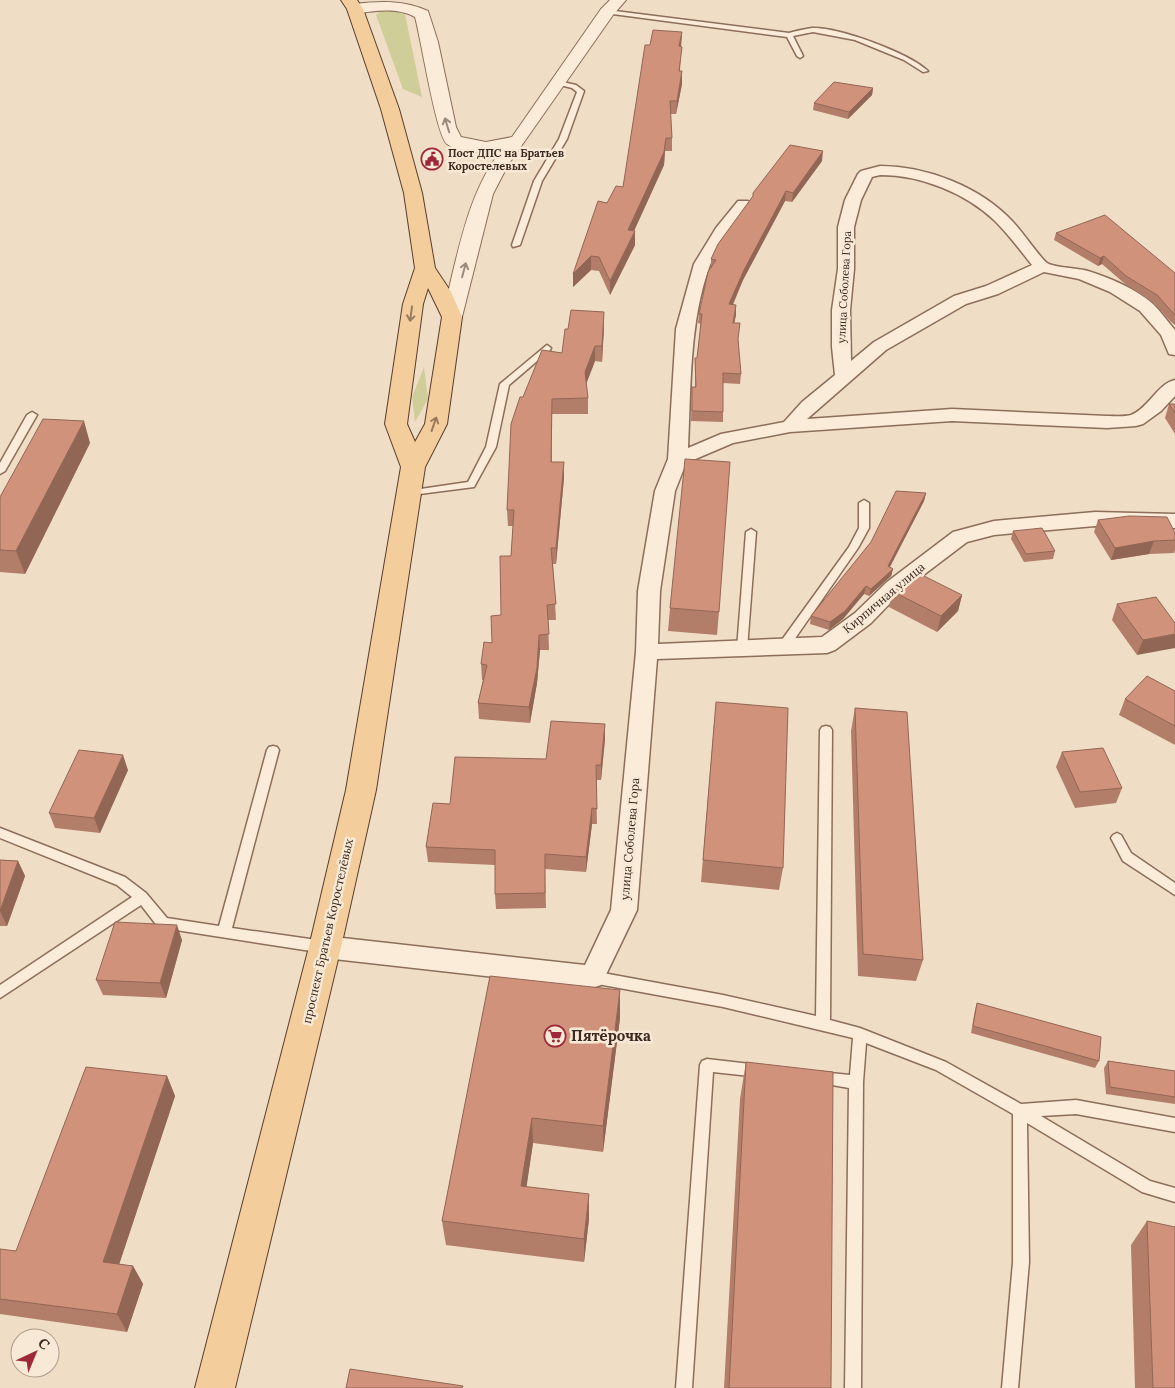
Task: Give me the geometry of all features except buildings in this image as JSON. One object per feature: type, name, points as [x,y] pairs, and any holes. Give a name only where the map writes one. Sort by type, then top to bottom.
[{"type":"main road","name":"проспект Братьев Коростелёвых","points":[[215,1388],[325,947],[361,790],[410,481],[436,424],[452,317],[441,292],[425,268],[413,193],[390,109],[352,4]]},
{"type":"main road","name":"проспект Братьев Коростелёвых","points":[[410,481],[396,424],[413,304],[425,268]]},
{"type":"street","points":[[352,4],[400,6],[413,8],[422,14],[430,42],[447,127],[454,141],[474,148],[498,148],[518,141]]},
{"type":"street","points":[[452,317],[484,194],[500,164],[612,6]]},
{"type":"street","name":"улица Соболева Гора","points":[[844,376],[841,347],[841,310],[846,270],[846,227],[853,200],[866,174],[883,168],[896,170],[933,178],[957,190],[994,212],[1042,267]]},
{"type":"street","name":"улица Соболева Гора","points":[[592,977],[624,910],[647,652],[649,591],[665,491],[678,459],[685,329],[702,264],[722,231],[743,204]]},
{"type":"street","points":[[790,426],[809,406],[880,346],[960,300],[992,290],[1042,267],[1083,275],[1116,288],[1146,307],[1169,334],[1175,350]]},
{"type":"street","points":[[678,459],[728,438],[790,426],[952,415],[1107,422],[1136,420],[1154,407],[1175,385]]},
{"type":"street","name":"Кирпичная улица","points":[[647,652],[827,645],[863,618],[894,587],[960,537],[994,528],[1096,519],[1175,521]]},
{"type":"street","points":[[325,947],[592,977]]},
{"type":"lane","points":[[612,6],[788,35],[813,30],[857,38],[906,59],[925,71]]},
{"type":"lane","points":[[788,35],[800,56]]},
{"type":"lane","points":[[516,245],[538,181],[563,139],[581,91],[574,86],[558,83]]},
{"type":"lane","points":[[410,481],[471,485],[491,447],[505,384],[547,348]]},
{"type":"lane","points":[[0,471],[32,415]]},
{"type":"lane","points":[[783,647],[853,548],[864,528],[864,503]]},
{"type":"lane","points":[[742,649],[750,532]]},
{"type":"lane","points":[[823,1024],[826,730]]},
{"type":"lane","points":[[224,932],[273,750]]},
{"type":"lane","points":[[0,832],[121,881],[142,897],[163,923],[325,947]]},
{"type":"lane","points":[[1117,838],[1128,857],[1175,890]]},
{"type":"lane","points":[[0,992],[142,897]]},
{"type":"lane","points":[[592,977],[723,1000],[860,1034],[941,1066],[1146,1187],[1175,1195]]},
{"type":"lane","points":[[853,1388],[856,1082],[860,1034]]},
{"type":"lane","points":[[684,1388],[707,1065],[777,1073]]},
{"type":"lane","points":[[806,1077],[856,1082]]},
{"type":"lane","points":[[1020,1111],[1076,1107],[1175,1125]]},
{"type":"lane","points":[[1010,1388],[1021,1262],[1020,1111]]},
{"type":"shaded area","points":[[392,10],[405,14],[422,97],[403,89],[376,15],[381,11]]},
{"type":"shaded area","points":[[424,367],[428,399],[415,422],[412,397]]},
{"type":"place","name":"Пост ДПС на Братьев Коростелевых","points":[[432,159]]},
{"type":"place","name":"Пятёрочка","points":[[555,1036]]}]
